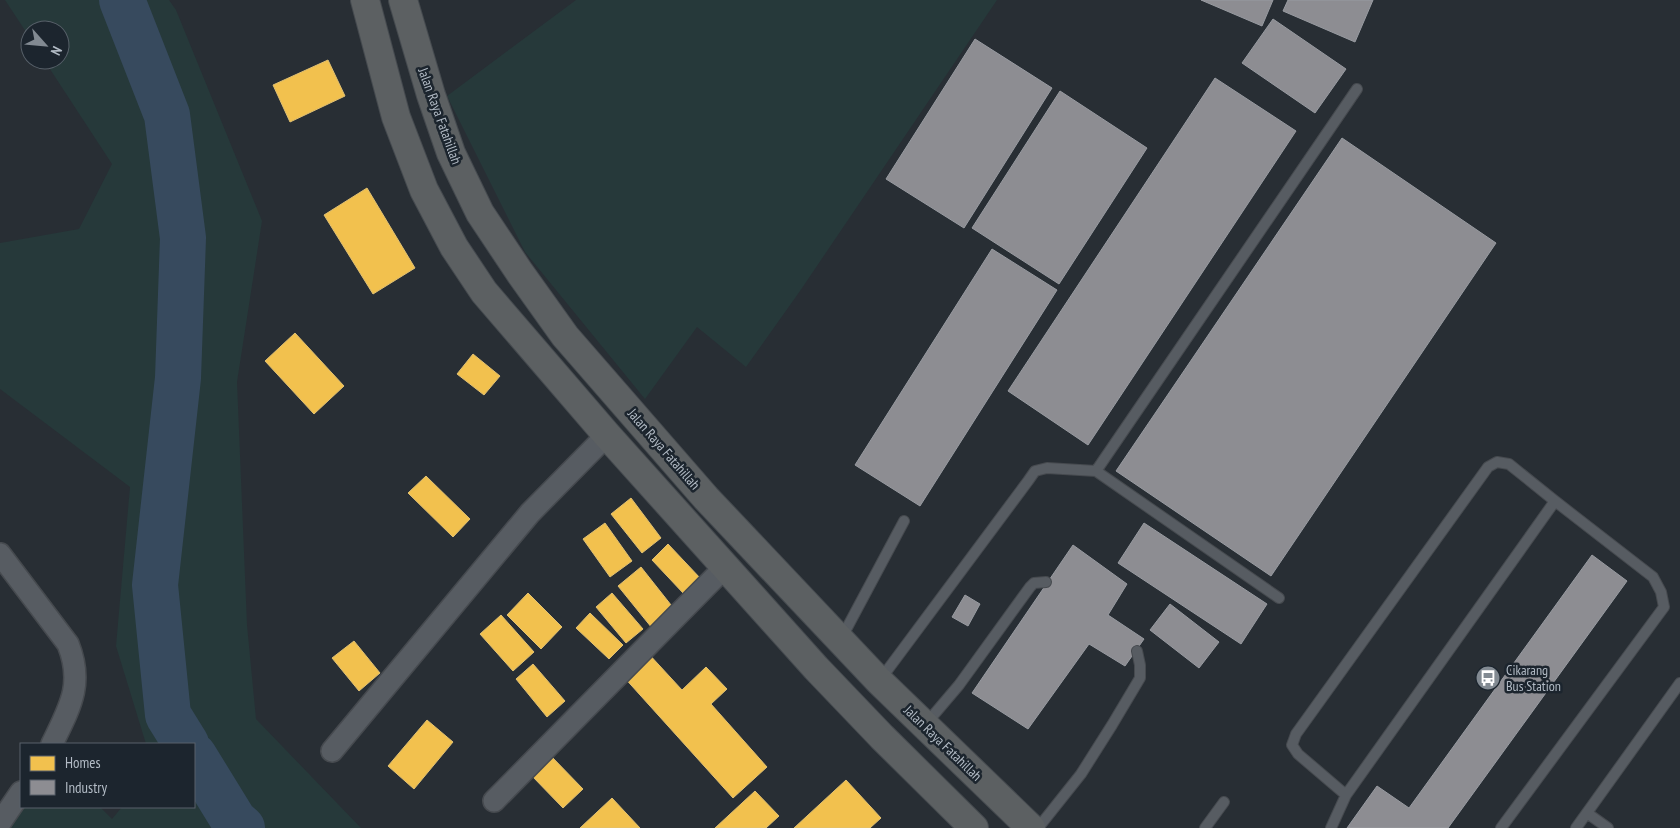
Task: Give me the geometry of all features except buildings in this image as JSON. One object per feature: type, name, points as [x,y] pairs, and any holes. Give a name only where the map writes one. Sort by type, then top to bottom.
[{"type":"highway","points":[[366,0],[396,117],[424,190],[454,247],[484,292],[607,435],[816,668],[882,737],[974,828]]},
{"type":"highway","name":"Jalan Raya Fatahillah","points":[[403,0],[430,95],[451,153],[480,213],[565,336],[700,491],[879,681],[1031,828]]},
{"type":"street","points":[[332,751],[530,513],[607,435]]},
{"type":"street","points":[[0,554],[68,644],[74,660],[76,673],[75,690],[65,718],[52,743]]},
{"type":"street","points":[[494,801],[725,567]]},
{"type":"street","points":[[0,823],[20,793]]},
{"type":"lane","points":[[1096,471],[1357,89]]},
{"type":"lane","points":[[1346,795],[1298,754],[1292,745],[1296,734],[1488,467],[1497,462],[1509,464],[1653,577],[1661,592],[1664,607],[1501,828]]},
{"type":"lane","points":[[879,681],[1035,471],[1047,468],[1096,471],[1279,598]]},
{"type":"lane","points":[[1331,828],[1346,795],[1555,502]]},
{"type":"lane","points":[[841,639],[904,520]]},
{"type":"lane","points":[[924,726],[959,685],[1030,587],[1034,583],[1046,582]]},
{"type":"lane","points":[[1038,828],[1081,774],[1140,678],[1137,651]]},
{"type":"lane","points":[[1576,828],[1680,683]]},
{"type":"lane","points":[[1205,828],[1224,802]]},
{"type":"lane","points":[[1586,813],[1608,828]]},
{"type":"shaded area","points":[[5,0],[169,0],[176,10],[262,221],[237,382],[247,625],[256,719],[361,828],[9,828],[23,808],[101,808],[112,819],[121,808],[195,808],[195,743],[146,743],[116,646],[130,487],[0,389],[0,243],[79,229],[112,164],[51,70],[70,70],[70,20],[20,20],[20,23]]},
{"type":"shaded area","points":[[576,0],[997,0],[800,291],[746,367],[697,327],[645,399],[525,252],[447,96]]},
{"type":"waterway","points":[[122,0],[167,115],[183,238],[178,378],[155,585],[168,715],[185,743]]},
{"type":"waterway","points":[[195,758],[234,821],[242,828]]},
{"type":"place","name":"Cikarang Bus Station","points":[[1488,678]]}]
